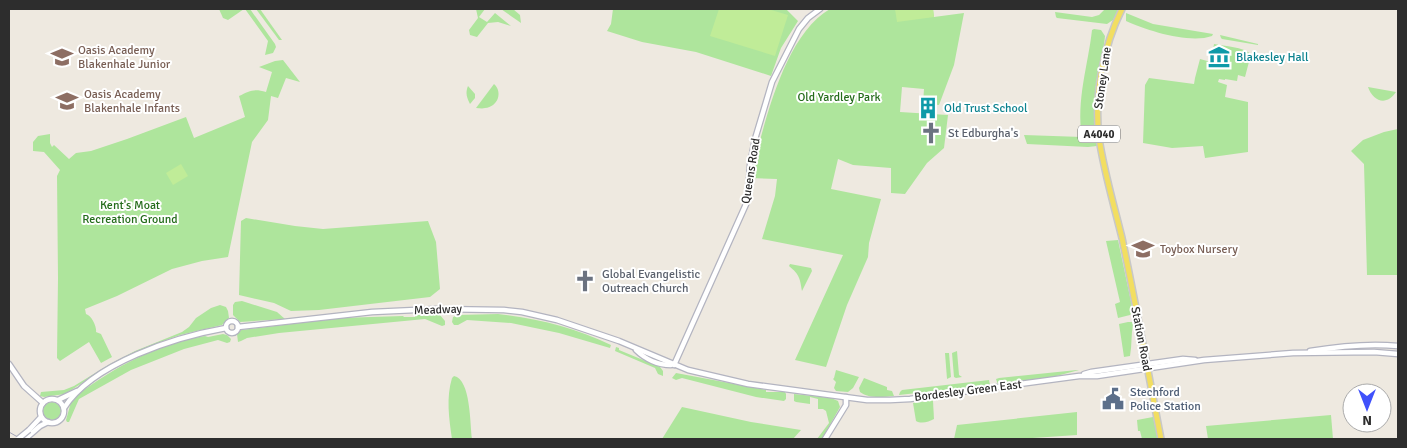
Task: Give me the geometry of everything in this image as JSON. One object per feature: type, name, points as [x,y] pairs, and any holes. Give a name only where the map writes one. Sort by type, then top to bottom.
[{"type":"main road","name":"Stoney Lane","points":[[1122,9],[1108,43],[1100,85],[1098,115],[1101,150],[1122,238]]},
{"type":"main road","name":"Station Road","points":[[1122,238],[1161,439]]},
{"type":"street","name":"Queens Road","points":[[674,365],[747,202],[750,165],[755,139],[772,82],[799,29],[808,18],[820,9]]},
{"type":"street","name":"Meadway","points":[[238,327],[372,312],[437,309],[496,309],[522,312],[557,320],[633,347],[689,370],[748,384],[856,399]]},
{"type":"street","name":"Meadway","points":[[226,328],[226,324],[232,321],[238,327]]},
{"type":"street","name":"Meadway","points":[[226,328],[229,332],[234,333],[238,327]]},
{"type":"street","name":"Meadway","points":[[64,408],[80,390],[116,365],[150,349],[188,336],[226,328]]},
{"type":"street","name":"Bordesley Green East","points":[[1293,353],[1345,345],[1398,346]]},
{"type":"street","name":"Bordesley Green East","points":[[1147,367],[1204,360],[1293,353],[1374,352],[1398,354]]},
{"type":"street","name":"Bordesley Green East","points":[[856,399],[910,399],[1079,376],[1097,376],[1183,359],[1204,360]]},
{"type":"street","points":[[9,364],[24,386],[43,403]]},
{"type":"street","name":"Meadway","points":[[58,400],[80,390]]},
{"type":"street","points":[[825,439],[846,405],[846,398]]},
{"type":"street","points":[[18,439],[30,432],[48,422],[60,419],[63,414],[63,404],[58,400],[51,399],[45,401],[40,410],[41,417],[30,432],[25,439]]},
{"type":"street","points":[[41,417],[48,422]]},
{"type":"green space","points":[[219,9],[244,9],[228,20],[223,18]]},
{"type":"green space","points":[[245,9],[250,9],[275,44],[276,47],[273,53],[265,55],[268,41]]},
{"type":"green space","points":[[256,9],[260,9],[282,40],[279,40]]},
{"type":"green space","points":[[476,9],[485,9],[479,17],[487,22],[495,13],[511,26],[498,22],[488,23],[477,37],[470,35],[469,30],[478,18]]},
{"type":"green space","points":[[501,9],[513,9],[520,15],[521,23]]},
{"type":"green space","points":[[613,9],[786,9],[798,21],[781,48],[771,76],[696,52],[642,42],[607,31],[611,24]]},
{"type":"green space","points":[[719,9],[768,9],[788,15],[775,56],[710,36]]},
{"type":"green space","name":"Old Yardley Park","points":[[830,9],[933,9],[934,17],[964,13],[954,65],[939,105],[923,104],[924,89],[902,87],[900,112],[948,115],[944,148],[927,163],[905,194],[891,193],[891,168],[853,165],[838,159],[831,189],[881,199],[869,243],[868,257],[847,305],[826,367],[795,360],[843,255],[762,239],[775,196],[777,179],[750,178],[769,110],[787,62],[799,40],[813,22]]},
{"type":"green space","points":[[895,9],[933,9],[934,17],[897,22]]},
{"type":"green space","points":[[1105,9],[1119,9],[1113,20],[1107,24],[1057,18],[1055,12],[1092,17],[1099,15]]},
{"type":"green space","points":[[1126,13],[1153,24],[1213,34],[1203,38],[1169,35],[1126,21]]},
{"type":"green space","points":[[1092,30],[1101,30],[1105,36],[1095,95],[1097,146],[1027,144],[1024,135],[1082,137],[1081,96]]},
{"type":"green space","points":[[1220,35],[1258,44],[1258,45],[1222,39]]},
{"type":"green space","points":[[1214,44],[1239,48],[1251,54],[1245,77],[1238,75],[1237,81],[1219,79],[1218,82],[1227,85],[1225,97],[1248,102],[1248,152],[1205,158],[1203,146],[1172,148],[1143,143],[1145,85],[1149,78],[1194,84],[1200,59],[1211,62],[1212,59],[1217,60],[1216,64],[1219,65],[1220,60],[1226,61],[1226,52],[1213,50]]},
{"type":"green space","name":"Kent's Moat Recreation Ground","points":[[283,60],[300,82],[286,78],[278,98],[271,96],[268,120],[252,142],[228,257],[202,261],[172,269],[117,296],[85,309],[86,314],[94,322],[96,332],[101,334],[112,357],[101,363],[89,342],[60,361],[57,358],[57,176],[60,170],[44,152],[33,151],[33,142],[38,136],[50,134],[52,147],[54,145],[69,159],[76,153],[91,151],[186,117],[194,138],[245,117],[239,96],[258,90],[266,92],[272,72],[259,67]]},
{"type":"green space","points":[[494,84],[499,95],[496,102],[489,107],[476,108]]},
{"type":"green space","points":[[468,86],[475,94],[475,98],[470,104],[467,95]]},
{"type":"green space","points":[[1368,87],[1396,92],[1385,101],[1373,96]]},
{"type":"green space","points":[[1398,129],[1398,275],[1367,275],[1364,164],[1351,151],[1363,140]]},
{"type":"green space","points":[[181,164],[188,176],[173,185],[166,173]]},
{"type":"green space","points":[[246,218],[323,229],[428,221],[436,242],[440,289],[430,297],[319,310],[291,311],[274,303],[239,295],[241,221]]},
{"type":"green space","points":[[1118,240],[1133,311],[1130,315],[1118,318],[1115,304],[1120,302],[1106,241]]},
{"type":"green space","points":[[790,264],[811,268],[812,271],[802,291],[799,277],[789,266]]},
{"type":"green space","points":[[242,301],[277,312],[285,319],[240,322],[233,315],[233,305],[235,302]]},
{"type":"green space","points":[[220,305],[226,307],[229,318],[222,325],[180,335],[147,347],[123,358],[65,394],[40,396],[41,392],[64,390],[74,386],[135,351],[182,332],[196,318],[211,308]]},
{"type":"green space","points":[[498,314],[556,325],[611,345],[610,348],[559,333],[511,323],[467,320],[454,325],[452,322],[453,317],[458,315]]},
{"type":"green space","points":[[415,315],[440,315],[445,321],[445,325],[442,326],[425,319],[279,333],[247,338],[238,342],[237,334],[241,330],[339,318],[415,317]]},
{"type":"green space","points":[[1128,322],[1133,324],[1131,352],[1130,356],[1124,357],[1119,324]]},
{"type":"green space","points":[[223,334],[231,339],[230,342],[218,340],[184,349],[131,370],[79,399],[69,422],[67,422],[71,402],[77,395],[106,375],[154,350],[171,344],[188,339]]},
{"type":"green space","points":[[616,347],[660,367],[663,371],[663,376],[658,374],[655,368],[615,351]]},
{"type":"green space","points":[[957,351],[959,375],[962,377],[956,378],[954,377],[952,353]]},
{"type":"green space","points":[[945,353],[949,353],[951,377],[947,379]]},
{"type":"green space","points":[[836,370],[859,377],[853,388],[848,392],[836,391],[834,388],[836,382],[833,379]]},
{"type":"green space","points":[[1079,370],[1049,378],[998,384],[996,379],[999,378]]},
{"type":"green space","points":[[676,373],[766,390],[766,392],[785,392],[786,399],[784,401],[756,397],[682,378],[676,380],[672,378]]},
{"type":"green space","points":[[454,376],[460,379],[467,394],[472,439],[452,439],[449,401],[450,386]]},
{"type":"green space","points":[[864,378],[887,387],[887,390],[892,391],[894,396],[876,397],[860,392],[859,388]]},
{"type":"green space","points":[[989,380],[990,385],[899,395],[902,390]]},
{"type":"green space","points":[[794,394],[831,398],[838,401],[840,407],[822,439],[817,439],[829,423],[826,411],[818,409],[818,399],[810,397],[810,404],[796,402],[794,401]]},
{"type":"green space","points":[[933,401],[934,419],[925,422],[916,421],[913,403]]},
{"type":"green space","points":[[52,402],[58,405],[61,411],[58,417],[52,420],[46,417],[43,411],[46,405]]},
{"type":"green space","points":[[682,407],[751,422],[801,430],[793,439],[662,439]]},
{"type":"green space","points":[[1077,412],[1077,435],[1018,439],[954,439],[957,425]]},
{"type":"green space","points":[[1331,415],[1333,439],[1208,439],[1206,426]]},
{"type":"green space","points":[[1153,417],[1158,439],[1142,439],[1140,431],[1138,431],[1137,420]]},
{"type":"railway","points":[[9,432],[21,439]]},
{"type":"place","name":"Oasis Academy Blakenhale Junior","points":[[62,57]]},
{"type":"place","name":"Blakesley Hall","points":[[1219,57]]},
{"type":"place","name":"Oasis Academy Blakenhale Infants","points":[[67,101]]},
{"type":"place","name":"Old Trust School","points":[[928,108]]},
{"type":"place","name":"St Edburgha's","points":[[931,133]]},
{"type":"place","name":"Toybox Nursery","points":[[1143,249]]},
{"type":"place","name":"Global Evangelistic Outreach Church","points":[[585,281]]},
{"type":"place","name":"Stechford Police Station","points":[[1113,399]]}]
